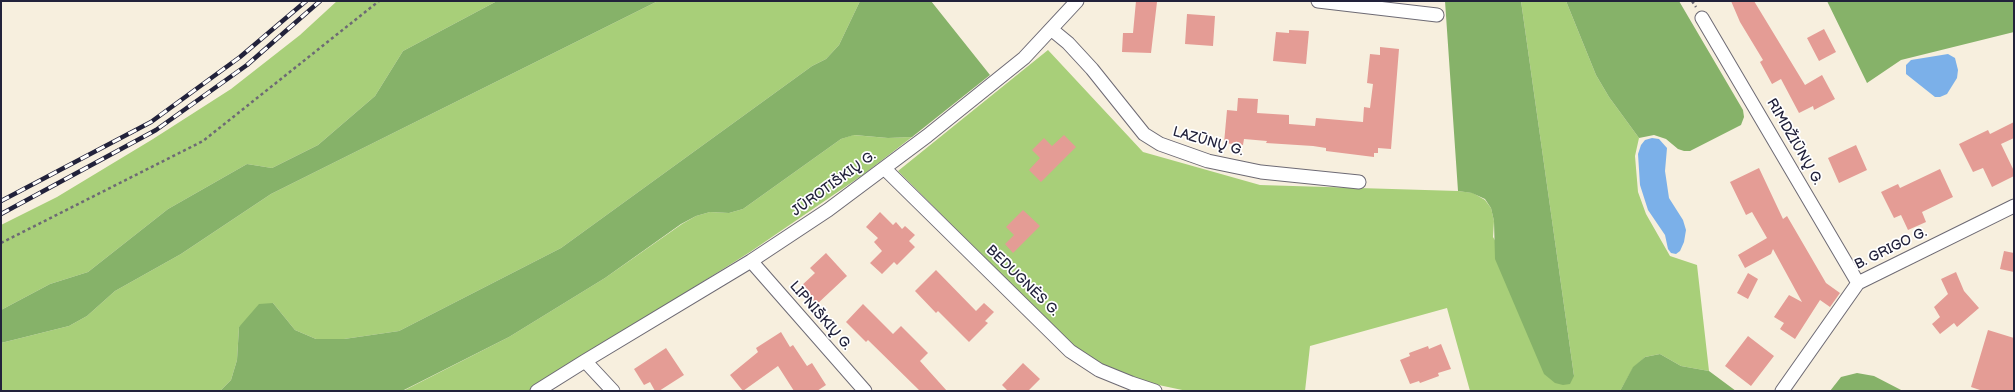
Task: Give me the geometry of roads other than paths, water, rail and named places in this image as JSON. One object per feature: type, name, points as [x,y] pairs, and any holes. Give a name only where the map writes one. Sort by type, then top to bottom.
[{"type":"street","name":"JŪROTIŠKIŲ G.","points":[[538,391],[585,360],[751,261],[828,210],[994,83],[1024,58],[1077,1]]},
{"type":"street","points":[[1318,1],[1437,15]]},
{"type":"street","name":"RIMDŽIŪNŲ G.","points":[[1702,18],[1858,283]]},
{"type":"street","name":"LAZŪNŲ G.","points":[[1051,29],[1068,43],[1092,69],[1144,134],[1160,144],[1208,161],[1261,172],[1358,182]]},
{"type":"street","name":"BEDUGNĖS G.","points":[[884,168],[1070,351],[1099,370],[1155,391]]},
{"type":"street","name":"B. GRIGO G.","points":[[1782,391],[1858,283],[2014,206]]},
{"type":"street","name":"LIPNIŠKIŲ G.","points":[[751,261],[865,391]]},
{"type":"street","points":[[585,360],[613,391]]},
{"type":"water","points":[[1948,54],[1955,58],[1958,70],[1957,78],[1947,94],[1940,97],[1935,97],[1906,74],[1906,65],[1911,60]]},
{"type":"water","points":[[1652,138],[1659,139],[1667,148],[1665,171],[1669,198],[1683,220],[1686,230],[1684,242],[1680,251],[1676,254],[1671,253],[1668,249],[1665,235],[1648,210],[1640,185],[1638,154],[1641,145],[1645,140]]},
{"type":"railway","points":[[1,201],[151,122],[240,57],[306,1]]},
{"type":"railway","points":[[1,214],[156,130],[247,65],[320,1]]}]
